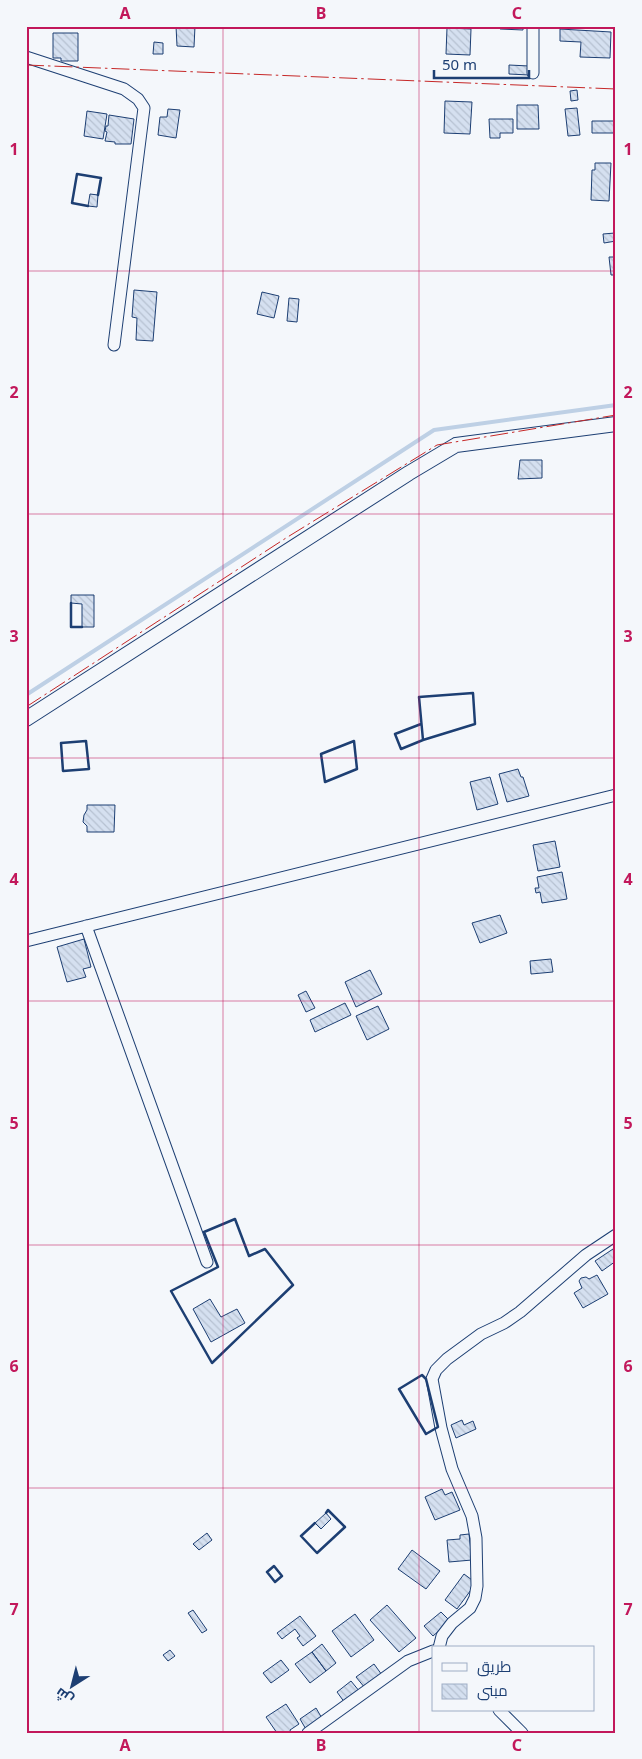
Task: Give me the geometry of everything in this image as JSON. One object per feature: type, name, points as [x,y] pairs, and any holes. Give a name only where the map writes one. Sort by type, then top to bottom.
[{"type":"street","points":[[533,26],[534,73]]},
{"type":"street","points":[[26,57],[124,88],[138,99],[144,108],[114,345]]},
{"type":"street","points":[[26,719],[400,478],[456,445],[616,424]]},
{"type":"street","points":[[26,941],[616,795]]},
{"type":"street","points":[[86,926],[207,1262]]},
{"type":"street","points":[[440,1646],[442,1636],[452,1623],[470,1608],[475,1598],[477,1586],[476,1538],[472,1516],[452,1469],[441,1428],[432,1379],[436,1370],[447,1359],[481,1334],[504,1323],[520,1312],[586,1255],[616,1235]]},
{"type":"street","points":[[308,1733],[408,1660],[432,1651]]},
{"type":"street","points":[[501,1712],[522,1733]]},
{"type":"building","points":[[176,26],[195,26],[194,47],[177,46]]},
{"type":"building","points":[[500,26],[523,26],[523,30],[500,29]]},
{"type":"building","points":[[447,28],[471,29],[470,55],[446,54]]},
{"type":"building","points":[[560,29],[611,32],[610,58],[580,57],[581,42],[560,41]]},
{"type":"building","points":[[53,33],[78,33],[78,61],[61,61],[61,58],[53,58]]},
{"type":"building","points":[[154,42],[163,43],[163,54],[153,54]]},
{"type":"building","points":[[509,65],[529,66],[529,75],[509,74]]},
{"type":"building","points":[[577,90],[578,100],[571,101],[570,91]]},
{"type":"building","points":[[445,101],[472,102],[470,134],[444,133]]},
{"type":"building","points":[[517,105],[538,105],[539,129],[517,129]]},
{"type":"building","points":[[577,108],[580,135],[568,136],[565,109]]},
{"type":"building","points":[[168,109],[180,110],[176,138],[158,135],[160,117],[167,117]]},
{"type":"building","points":[[87,111],[107,114],[103,139],[84,136]]},
{"type":"building","points":[[109,115],[134,119],[131,144],[115,144],[115,142],[105,141],[107,132],[105,131],[106,126],[108,126]]},
{"type":"building","points":[[489,119],[513,119],[513,133],[500,133],[500,138],[490,138]]},
{"type":"building","points":[[592,121],[616,121],[616,133],[592,133]]},
{"type":"building","points":[[595,163],[611,163],[609,201],[591,200],[592,170],[595,170]]},
{"type":"building","points":[[90,194],[98,195],[97,207],[88,206]]},
{"type":"building","points":[[615,233],[616,241],[604,243],[603,234]]},
{"type":"building","points":[[609,257],[616,257],[616,275],[611,275]]},
{"type":"building","points":[[134,290],[157,292],[153,341],[136,340],[137,318],[132,317]]},
{"type":"building","points":[[262,292],[279,296],[274,318],[257,314]]},
{"type":"building","points":[[289,298],[299,299],[297,322],[287,321]]},
{"type":"building","points":[[520,460],[542,460],[542,478],[518,479]]},
{"type":"building","points":[[71,595],[94,595],[94,627],[82,627],[82,604],[71,603]]},
{"type":"building","points":[[518,769],[521,777],[523,777],[529,796],[507,802],[499,774]]},
{"type":"building","points":[[490,777],[498,804],[477,810],[470,782]]},
{"type":"building","points":[[87,805],[115,805],[114,832],[87,832],[87,826],[83,822]]},
{"type":"building","points":[[555,841],[560,867],[538,871],[533,845]]},
{"type":"building","points":[[562,872],[567,899],[542,903],[540,892],[536,893],[535,888],[539,888],[537,877]]},
{"type":"building","points":[[500,915],[507,933],[480,943],[472,923]]},
{"type":"building","points":[[84,939],[91,967],[83,969],[86,977],[67,982],[57,947]]},
{"type":"building","points":[[551,959],[553,972],[531,974],[530,961]]},
{"type":"building","points":[[370,970],[382,994],[356,1007],[345,982]]},
{"type":"building","points":[[306,991],[315,1008],[306,1012],[298,995]]},
{"type":"building","points":[[345,1003],[351,1015],[315,1032],[310,1020]]},
{"type":"building","points":[[378,1006],[389,1029],[367,1040],[356,1016]]},
{"type":"building","points":[[613,1249],[616,1253],[616,1261],[602,1271],[595,1261]]},
{"type":"building","points":[[597,1275],[608,1294],[583,1308],[574,1293],[582,1288],[579,1281],[581,1278],[586,1277],[589,1279]]},
{"type":"building","points":[[210,1299],[221,1317],[237,1309],[245,1323],[211,1342],[193,1309]]},
{"type":"building","points":[[462,1420],[464,1425],[473,1421],[476,1429],[456,1438],[451,1425]]},
{"type":"building","points":[[442,1489],[445,1495],[452,1492],[460,1510],[435,1520],[425,1497]]},
{"type":"building","points":[[326,1513],[331,1519],[321,1529],[315,1523]]},
{"type":"building","points":[[207,1533],[212,1540],[199,1550],[193,1544]]},
{"type":"building","points":[[469,1534],[472,1560],[449,1562],[447,1540],[460,1539],[460,1535]]},
{"type":"building","points":[[412,1550],[440,1571],[426,1589],[398,1569]]},
{"type":"building","points":[[464,1574],[476,1583],[457,1609],[445,1600]]},
{"type":"building","points":[[387,1605],[416,1638],[399,1652],[370,1620]]},
{"type":"building","points":[[193,1610],[207,1630],[202,1633],[188,1613]]},
{"type":"building","points":[[441,1612],[450,1621],[433,1636],[424,1626]]},
{"type":"building","points":[[355,1614],[374,1640],[351,1657],[332,1631]]},
{"type":"building","points":[[300,1616],[316,1636],[303,1646],[297,1638],[300,1636],[295,1629],[282,1639],[277,1633]]},
{"type":"building","points":[[322,1644],[336,1663],[326,1671],[312,1652]]},
{"type":"building","points":[[170,1650],[175,1656],[168,1661],[163,1655]]},
{"type":"building","points":[[312,1652],[326,1671],[310,1683],[295,1664]]},
{"type":"building","points":[[281,1660],[289,1670],[271,1683],[263,1673]]},
{"type":"building","points":[[374,1664],[382,1675],[365,1688],[356,1677]]},
{"type":"building","points":[[351,1681],[360,1692],[345,1703],[337,1692]]},
{"type":"building","points":[[286,1704],[299,1724],[290,1730],[291,1733],[277,1733],[266,1717]]},
{"type":"building","points":[[316,1708],[323,1720],[307,1731],[300,1719]]},
{"type":"waterway","points":[[26,695],[434,430],[616,405]]},
{"type":"wall","points":[[88,206],[72,203],[77,174],[101,178],[98,195]]},
{"type":"wall","points":[[71,603],[71,627],[82,627]]},
{"type":"wall","points":[[473,693],[475,724],[423,740],[419,697],[473,693]]},
{"type":"wall","points":[[421,724],[395,734],[401,749],[423,740]]},
{"type":"wall","points":[[86,741],[89,769],[63,771],[61,743],[86,741]]},
{"type":"wall","points":[[354,741],[357,769],[325,782],[321,754],[354,741]]},
{"type":"wall","points":[[235,1219],[249,1256],[265,1249],[293,1285],[212,1363],[171,1291],[218,1267],[204,1232],[235,1219]]},
{"type":"wall","points":[[422,1375],[426,1379],[438,1427],[426,1434],[399,1389],[422,1375]]},
{"type":"wall","points":[[315,1523],[301,1536],[317,1553],[345,1527],[328,1510],[326,1513]]},
{"type":"wall","points":[[274,1566],[282,1576],[275,1582],[267,1572],[274,1566]]},
{"type":"power","points":[[26,65],[616,89]]},
{"type":"power","points":[[26,707],[286,538],[437,445],[616,415]]}]
